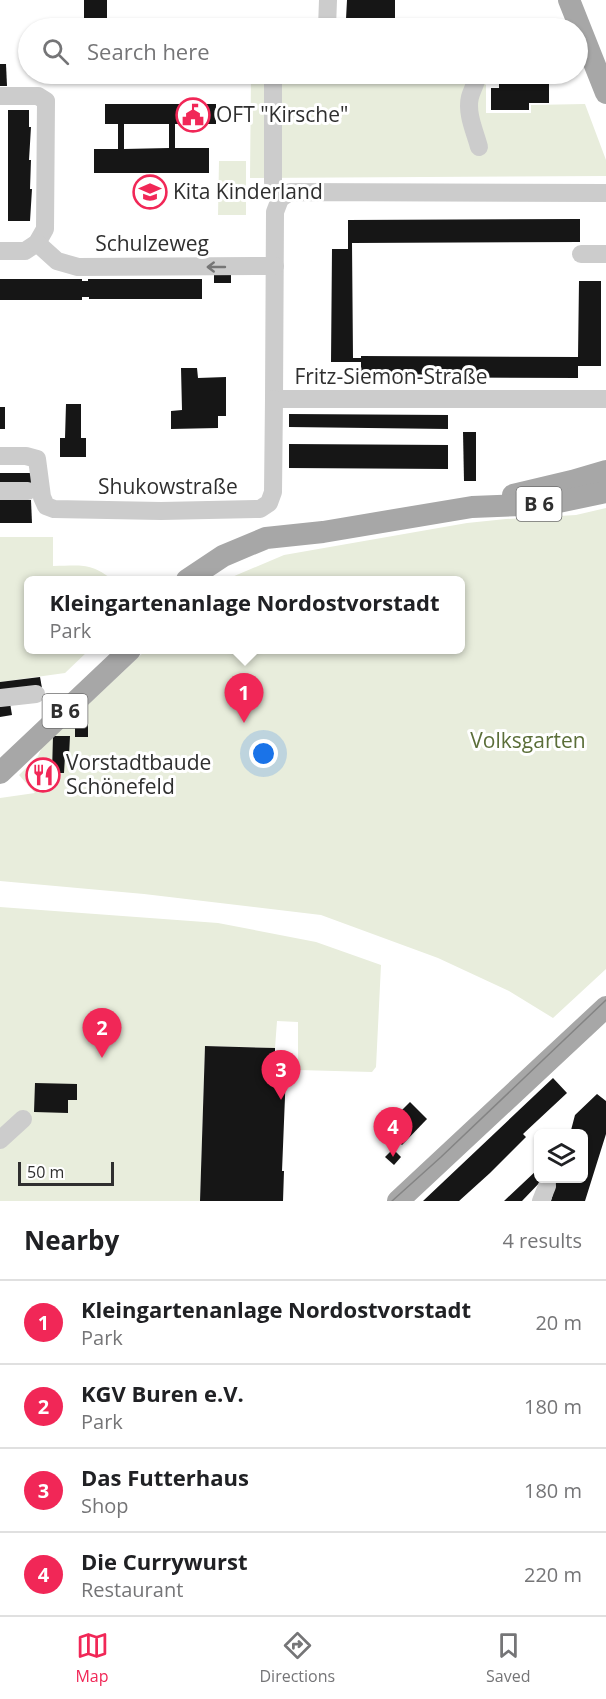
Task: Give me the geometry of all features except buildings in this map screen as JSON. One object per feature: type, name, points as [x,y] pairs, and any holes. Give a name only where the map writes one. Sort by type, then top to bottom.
[{"type":"main road","points":[[569,0],[576,18]]},
{"type":"main road","points":[[588,48],[606,93]]},
{"type":"main road","name":"B 6","points":[[472,507],[501,497],[606,471]]},
{"type":"main road","name":"B 6","points":[[192,576],[205,566],[244,546],[266,538],[322,532],[472,507],[549,504],[606,492]]},
{"type":"main road","name":"B 6","points":[[212,576],[246,556],[271,546],[322,532]]},
{"type":"main road","name":"B 6","points":[[0,755],[108,654]]},
{"type":"main road","name":"B 6","points":[[0,773],[126,654]]},
{"type":"main road","points":[[398,1201],[606,1007]]},
{"type":"street","points":[[327,18],[328,0]]},
{"type":"street","name":"Fritz-Siemon-Straße","points":[[273,84],[273,182],[279,199],[275,212],[274,399],[606,399]]},
{"type":"street","points":[[476,84],[471,93],[469,105],[479,147]]},
{"type":"street","points":[[0,96],[38,96],[46,101],[45,229],[37,243],[25,251],[0,251]]},
{"type":"street","points":[[279,199],[290,192],[606,194]]},
{"type":"street","name":"Schulzeweg","points":[[37,243],[57,261],[78,267],[275,266]]},
{"type":"street","points":[[581,254],[606,254]]},
{"type":"street","name":"Shukowstraße","points":[[0,456],[26,456],[37,459],[42,497],[46,506],[54,509],[166,511],[260,509],[269,503],[273,492],[274,399]]},
{"type":"street","points":[[0,491],[28,491]]},
{"type":"street","points":[[0,698],[36,694]]},
{"type":"street","points":[[0,1140],[22,1119]]},
{"type":"green space","points":[[251,84],[485,84],[486,113],[531,113],[531,105],[585,104],[606,160],[606,176],[250,178]]},
{"type":"green space","points":[[219,161],[246,161],[246,215],[218,215]]},
{"type":"green space","name":"Volksgarten","points":[[606,508],[606,969],[553,1018],[509,991],[438,958],[321,915],[144,894],[0,881],[0,798],[35,793],[19,775],[38,756],[45,740],[62,729],[142,654],[465,654],[465,576],[235,576],[284,555],[467,523],[576,515]]},
{"type":"green space","points":[[0,537],[53,537],[53,566],[91,568],[108,576],[24,576],[24,654],[85,654],[65,673],[0,682]]},
{"type":"green space","points":[[0,907],[218,923],[316,942],[381,965],[376,1067],[372,1072],[298,1070],[298,1022],[277,1021],[275,1048],[205,1046],[200,1201],[0,1201]]},
{"type":"tram line","points":[[392,1201],[606,1000]]},
{"type":"place","name":"OFT \"Kirsche\"","points":[[193,115]]},
{"type":"place","name":"Kita Kinderland","points":[[150,192]]},
{"type":"place","name":"Kleingartenanlage Nordostvorstadt","points":[[244,723]]},
{"type":"place","name":"Vorstadtbaude Schönefeld","points":[[43,775]]},
{"type":"place","name":"KGV Buren e.V.","points":[[102,1058]]},
{"type":"place","name":"Das Futterhaus","points":[[281,1100]]},
{"type":"place","name":"Die Currywurst","points":[[393,1157]]}]
